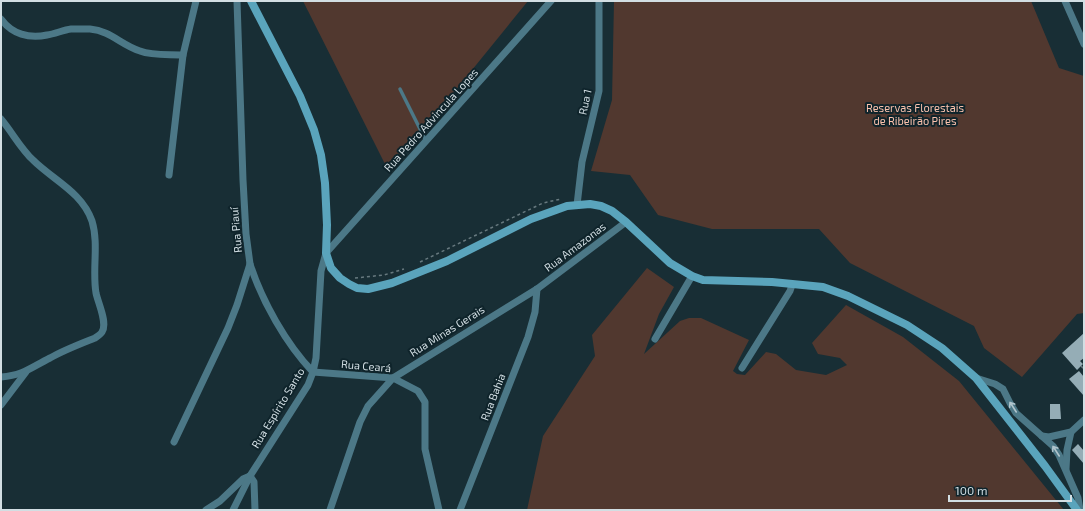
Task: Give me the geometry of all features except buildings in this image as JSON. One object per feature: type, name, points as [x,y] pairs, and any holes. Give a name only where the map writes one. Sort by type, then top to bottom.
[{"type":"main road","points":[[251,1],[300,96],[314,130],[321,155],[325,183],[327,225],[326,253],[331,268],[340,278],[357,288],[368,289],[392,283],[447,261],[531,219],[567,206],[590,204],[601,206],[612,211],[626,222],[670,263],[692,276],[703,280],[772,282],[823,287],[848,296],[907,324],[942,348],[976,378],[1079,510]]},
{"type":"street","points":[[169,175],[183,55],[196,1]]},
{"type":"street","name":"Rua Piauí","points":[[174,442],[228,328],[250,264],[246,234],[243,180],[237,1]]},
{"type":"street","name":"Rua Pedro Advincula Lopes","points":[[326,253],[551,1]]},
{"type":"street","name":"Rua 1","points":[[577,205],[582,162],[599,91],[600,1]]},
{"type":"street","points":[[1066,1],[1084,44]]},
{"type":"street","points":[[1,19],[5,25],[20,34],[31,37],[46,36],[70,29],[91,30],[107,33],[140,51],[159,54],[183,55]]},
{"type":"street","points":[[1,119],[32,160],[74,194],[86,209],[92,221],[94,236],[94,281],[104,328],[102,333],[95,338],[50,358],[27,372],[16,376],[1,377]]},
{"type":"street","name":"Rua Amazonas","points":[[537,289],[626,222]]},
{"type":"street","name":"Rua Espírito Santo","points":[[232,510],[250,476],[308,385],[313,372],[316,358],[321,272],[326,253]]},
{"type":"street","points":[[250,264],[261,293],[289,342],[302,361],[313,372]]},
{"type":"street","points":[[655,339],[692,276]]},
{"type":"street","points":[[742,368],[790,291],[792,285]]},
{"type":"street","name":"Rua Minas Gerais","points":[[330,510],[360,422],[368,406],[393,378],[537,289]]},
{"type":"street","name":"Rua Bahia","points":[[460,510],[528,337],[535,312],[537,289]]},
{"type":"street","points":[[1,405],[27,372]]},
{"type":"street","name":"Rua Ceará","points":[[313,372],[393,378],[418,391],[425,402],[425,449],[439,510]]},
{"type":"street","points":[[976,378],[995,384],[1004,389],[1016,413],[1056,450],[1078,498],[1079,510]]},
{"type":"street","points":[[1040,436],[1050,437],[1071,432],[1084,420]]},
{"type":"street","points":[[1066,472],[1067,450],[1071,432]]},
{"type":"street","points":[[206,510],[220,501],[243,479],[250,476],[254,482],[255,510]]},
{"type":"lane","points":[[400,89],[426,142]]},
{"type":"path","points":[[419,263],[523,213],[554,200]]},
{"type":"path","points":[[354,278],[384,275],[405,268]]},
{"type":"path","points":[[1081,366],[1084,369]]},
{"type":"green space","points":[[303,1],[528,1],[389,172]]},
{"type":"green space","name":"Reservas Florestais de Ribeirão Pires","points":[[614,1],[1031,1],[1059,68],[1084,76],[1084,313],[1077,314],[1022,377],[984,348],[974,326],[850,263],[819,229],[712,229],[658,215],[630,175],[591,171],[612,100]]},
{"type":"green space","points":[[647,268],[674,287],[659,314],[644,354],[680,321],[689,318],[701,318],[749,340],[733,371],[737,374],[745,375],[766,352],[776,354],[796,370],[826,375],[847,365],[840,358],[818,354],[812,343],[846,305],[903,337],[959,381],[1064,510],[527,510],[543,436],[595,356],[592,335]]}]
